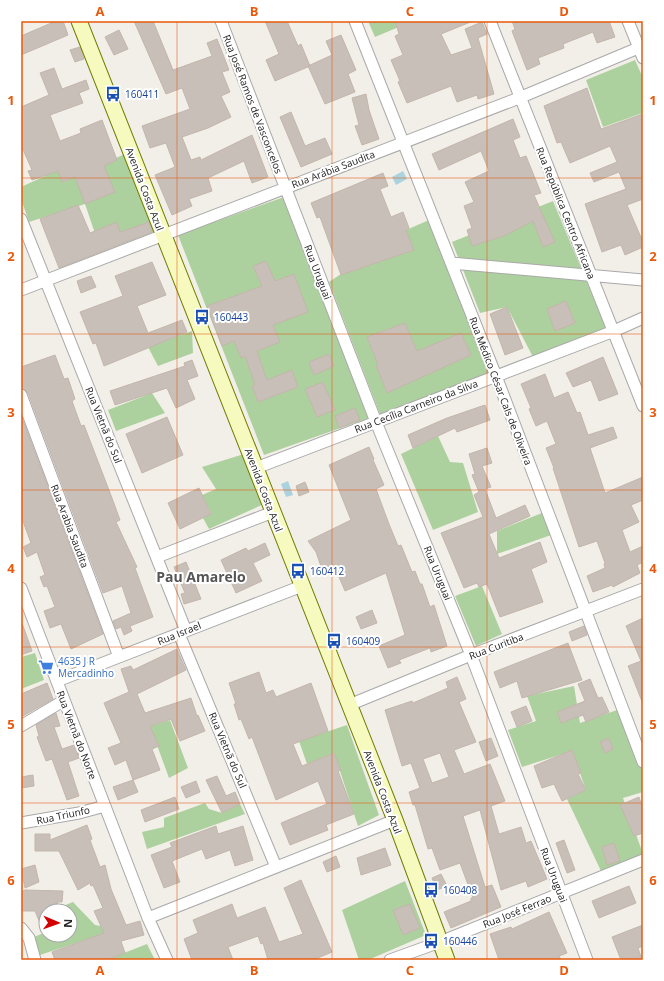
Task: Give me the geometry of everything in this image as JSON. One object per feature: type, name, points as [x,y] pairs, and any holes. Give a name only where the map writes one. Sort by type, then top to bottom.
[{"type":"street","name":"Avenida Costa Azul","points":[[79,21],[395,820],[447,960]]},
{"type":"street","name":"Rua José Ramos de Vasconcelos","points":[[220,21],[286,188]]},
{"type":"street","name":"Rua Médico César Cals de Oliveira","points":[[355,21],[496,376],[643,762]]},
{"type":"street","name":"Rua República Centro Africana","points":[[490,21],[519,98],[614,330],[643,406]]},
{"type":"street","points":[[628,21],[641,47],[643,58]]},
{"type":"street","name":"Rua Arábia Saudita","points":[[21,290],[519,98],[641,47]]},
{"type":"street","name":"Rua Uruguai","points":[[286,188],[376,422],[471,655],[587,960]]},
{"type":"street","name":"Rua Vietnã do Sul","points":[[21,219],[157,556],[182,632],[276,867]]},
{"type":"street","points":[[451,263],[643,280]]},
{"type":"street","name":"Rua Cecília Carneiro da Silva","points":[[256,468],[643,318]]},
{"type":"street","name":"Rua Arabia Saudita","points":[[21,396],[120,657]]},
{"type":"street","points":[[157,556],[273,512]]},
{"type":"street","name":"Rua Israel","points":[[57,681],[302,586]]},
{"type":"street","name":"Rua Vietnã do Norte","points":[[21,588],[148,918],[168,960]]},
{"type":"street","name":"Rua Curitiba","points":[[349,705],[471,655],[643,589]]},
{"type":"street","points":[[21,726],[64,701]]},
{"type":"street","name":"Rua Triunfo","points":[[21,822],[107,810]]},
{"type":"street","points":[[148,918],[395,820]]},
{"type":"street","name":"Rua José Ferrao","points":[[390,960],[440,942],[643,860]]},
{"type":"street","points":[[21,928],[29,938],[35,960]]},
{"type":"green space","points":[[368,21],[413,21],[375,37]]},
{"type":"green space","points":[[635,60],[643,78],[643,113],[603,127],[586,80]]},
{"type":"green space","points":[[127,153],[156,231],[101,251],[85,204],[29,222],[21,199],[21,187],[45,176],[41,166],[53,160],[63,182]]},
{"type":"green space","points":[[284,197],[369,418],[264,455],[178,235]]},
{"type":"green space","points":[[553,201],[606,328],[533,357],[507,307],[480,313],[452,242]]},
{"type":"green space","points":[[429,220],[489,373],[380,414],[329,282],[406,230]]},
{"type":"green space","points":[[192,331],[193,353],[158,366],[148,347]]},
{"type":"green space","points":[[152,393],[165,413],[116,431],[108,410]]},
{"type":"green space","points":[[438,436],[450,462],[463,463],[478,512],[433,530],[401,454]]},
{"type":"green space","points":[[244,454],[264,504],[209,529],[203,518],[211,513],[202,495],[216,489],[202,467]]},
{"type":"green space","points":[[542,513],[551,535],[497,554],[497,531]]},
{"type":"green space","points":[[482,586],[502,634],[476,646],[455,596]]},
{"type":"green space","points":[[35,653],[44,680],[21,689],[21,657]]},
{"type":"green space","points":[[574,686],[580,723],[617,710],[643,773],[643,792],[623,798],[643,854],[601,871],[567,799],[586,790],[572,751],[522,767],[508,730],[536,721],[527,696]]},
{"type":"green space","points":[[170,720],[188,768],[169,778],[150,726]]},
{"type":"green space","points":[[347,725],[379,815],[358,826],[334,753],[307,764],[299,741]]},
{"type":"green space","points":[[205,803],[209,809],[222,813],[240,804],[245,814],[147,849],[142,832],[164,827],[164,818]]},
{"type":"green space","points":[[405,881],[426,935],[368,960],[359,960],[342,910]]},
{"type":"green space","points":[[78,907],[95,925],[101,926],[106,933],[78,942]]},
{"type":"green space","points":[[38,935],[38,943],[76,943],[40,955],[34,937]]},
{"type":"green space","points":[[147,944],[155,960],[106,960]]},
{"type":"water","points":[[403,171],[407,179],[396,185],[392,177]]},
{"type":"water","points":[[288,481],[293,495],[286,497],[281,484]]},
{"type":"building","points":[[56,21],[63,21],[68,35],[21,55],[21,36]]},
{"type":"building","points":[[134,21],[153,21],[173,70],[212,56],[207,43],[217,39],[229,70],[222,72],[230,92],[221,96],[231,117],[208,128],[182,137],[191,160],[200,157],[201,160],[252,135],[268,177],[252,183],[244,161],[208,178],[212,191],[189,199],[192,206],[172,215],[155,175],[175,167],[166,143],[150,148],[142,126],[190,109],[182,88],[166,94]]},
{"type":"building","points":[[265,21],[287,21],[298,46],[301,44],[310,66],[275,81],[266,60],[279,54]]},
{"type":"building","points":[[395,21],[473,21],[441,34],[451,55],[472,48],[465,29],[482,22],[487,34],[478,38],[494,94],[478,99],[477,95],[457,102],[451,86],[407,103],[391,60],[403,55],[395,36],[399,34]]},
{"type":"building","points":[[512,21],[609,21],[615,37],[597,43],[593,32],[563,44],[564,48],[538,58],[540,64],[527,70],[512,31],[515,29]]},
{"type":"building","points":[[119,30],[128,49],[114,55],[105,37]]},
{"type":"building","points":[[341,35],[356,70],[348,74],[355,92],[325,104],[308,66],[332,55],[326,41]]},
{"type":"building","points":[[80,47],[84,59],[75,62],[70,50]]},
{"type":"building","points":[[54,68],[62,89],[86,80],[89,89],[79,93],[83,103],[50,115],[60,141],[81,133],[80,129],[102,120],[117,160],[104,166],[115,192],[85,204],[75,177],[62,182],[58,171],[32,180],[28,171],[32,170],[21,145],[21,107],[49,95],[40,73]]},
{"type":"building","points":[[587,88],[601,129],[643,114],[643,199],[627,205],[643,242],[643,247],[625,255],[621,245],[602,252],[585,204],[626,189],[619,172],[594,182],[590,173],[617,162],[610,146],[570,163],[561,142],[557,143],[544,106]]},
{"type":"building","points":[[366,94],[369,110],[379,139],[362,145],[355,126],[359,125],[352,98]]},
{"type":"building","points":[[291,112],[305,146],[325,138],[332,154],[301,167],[280,117]]},
{"type":"building","points":[[513,119],[520,137],[513,140],[520,158],[526,156],[541,193],[534,195],[555,242],[543,247],[533,221],[504,236],[472,246],[467,230],[472,228],[464,206],[474,202],[465,182],[489,171],[481,151],[439,170],[432,154]]},
{"type":"building","points":[[383,173],[388,186],[380,189],[391,217],[403,212],[409,228],[406,230],[414,250],[341,275],[320,217],[317,218],[311,203]]},
{"type":"building","points":[[78,205],[90,233],[117,222],[120,232],[149,222],[152,232],[59,268],[40,219]]},
{"type":"building","points":[[266,261],[275,281],[294,274],[308,312],[273,325],[280,342],[257,351],[267,380],[292,370],[298,387],[258,402],[252,386],[255,385],[245,356],[241,358],[234,341],[222,346],[207,306],[262,286],[253,266]]},
{"type":"building","points":[[152,262],[166,295],[137,306],[148,333],[182,320],[187,332],[104,366],[96,343],[93,344],[80,312],[123,296],[115,276]]},
{"type":"building","points":[[91,276],[96,287],[81,293],[77,281]]},
{"type":"building","points":[[566,301],[575,323],[555,331],[547,309]]},
{"type":"building","points":[[507,307],[523,348],[505,355],[490,314]]},
{"type":"building","points":[[405,323],[417,351],[461,333],[471,355],[387,393],[376,366],[378,365],[367,337]]},
{"type":"building","points":[[329,354],[334,366],[314,375],[309,362]]},
{"type":"building","points":[[55,355],[64,379],[68,378],[75,399],[72,401],[81,426],[84,425],[112,498],[120,520],[116,522],[137,567],[135,568],[153,617],[130,626],[132,631],[124,635],[121,627],[116,629],[113,621],[131,613],[122,586],[103,593],[28,393],[21,388],[21,367]]},
{"type":"building","points":[[603,357],[618,394],[599,401],[591,380],[573,387],[566,373]]},
{"type":"building","points":[[192,360],[198,376],[187,380],[195,399],[176,408],[167,388],[115,405],[110,391],[185,366],[184,363]]},
{"type":"building","points":[[545,374],[554,398],[568,392],[577,413],[580,412],[588,435],[613,427],[617,438],[590,448],[605,493],[643,477],[643,500],[631,505],[639,522],[622,530],[630,552],[643,546],[643,562],[637,565],[640,573],[613,587],[612,585],[593,592],[587,576],[605,568],[605,563],[597,541],[579,547],[554,468],[546,448],[556,444],[547,421],[536,426],[529,409],[531,408],[521,384]]},
{"type":"building","points":[[323,382],[335,410],[317,417],[305,389]]},
{"type":"building","points":[[485,405],[490,420],[457,432],[455,428],[413,448],[408,435],[447,418]]},
{"type":"building","points":[[355,408],[360,420],[339,428],[335,416]]},
{"type":"building","points":[[21,415],[103,634],[71,649],[61,624],[50,628],[44,611],[55,607],[47,586],[44,587],[40,577],[45,575],[37,552],[27,557],[23,547],[31,543],[21,516]]},
{"type":"building","points":[[167,417],[183,455],[142,473],[126,434]]},
{"type":"building","points":[[369,447],[384,485],[376,489],[389,524],[398,546],[401,545],[412,572],[415,571],[420,584],[422,584],[430,607],[434,605],[447,646],[431,652],[430,648],[399,660],[401,663],[388,668],[379,646],[405,635],[386,573],[345,591],[336,570],[324,575],[316,552],[308,541],[351,520],[329,465]]},
{"type":"building","points":[[487,448],[492,463],[482,466],[491,487],[485,489],[496,518],[525,505],[530,516],[489,534],[499,558],[540,542],[547,562],[531,569],[543,602],[500,617],[487,584],[479,587],[477,583],[464,588],[441,533],[483,517],[474,495],[479,492],[472,475],[475,474],[469,454]]},
{"type":"building","points":[[305,482],[309,492],[299,496],[296,486]]},
{"type":"building","points":[[199,488],[211,514],[180,529],[168,503]]},
{"type":"building","points":[[265,543],[270,555],[253,563],[262,581],[236,593],[221,560],[246,548],[248,551]]},
{"type":"building","points":[[186,562],[201,599],[184,604],[181,594],[185,593],[174,567]]},
{"type":"building","points":[[372,610],[377,623],[361,629],[356,617]]},
{"type":"building","points":[[643,618],[643,704],[628,666],[641,661],[626,626]]},
{"type":"building","points":[[22,623],[32,651],[21,655],[21,624]]},
{"type":"building","points":[[584,626],[587,635],[572,641],[569,632]]},
{"type":"building","points":[[568,643],[582,680],[522,698],[517,681],[500,688],[494,672]]},
{"type":"building","points":[[177,649],[186,670],[137,694],[145,713],[191,698],[197,716],[198,715],[205,731],[180,741],[171,719],[150,726],[159,746],[152,749],[160,770],[133,780],[126,760],[115,765],[108,748],[121,743],[104,703],[129,692],[121,669],[131,666],[133,670]]},
{"type":"building","points":[[259,672],[266,693],[273,690],[276,697],[311,683],[328,731],[293,744],[302,766],[334,753],[341,770],[338,771],[354,814],[326,825],[328,830],[290,845],[281,823],[327,804],[318,781],[276,800],[252,737],[249,739],[241,719],[239,720],[234,704],[236,704],[229,683]]},
{"type":"building","points":[[457,677],[466,699],[459,702],[476,742],[454,750],[464,774],[490,764],[505,801],[491,806],[499,834],[521,827],[526,843],[531,841],[547,879],[528,887],[526,881],[501,890],[480,810],[463,816],[485,887],[492,885],[501,907],[451,928],[444,912],[471,901],[471,898],[473,898],[460,863],[440,870],[432,848],[428,849],[415,805],[413,805],[409,792],[420,788],[411,763],[402,766],[385,710],[412,701],[413,703],[448,688],[446,682]],"holes":[[[440,753],[449,777],[432,783],[423,759]]]},
{"type":"building","points":[[590,679],[598,698],[602,697],[609,712],[586,722],[583,715],[561,723],[557,712],[585,701],[578,684]]},
{"type":"building","points":[[47,683],[53,699],[21,717],[21,694]]},
{"type":"building","points":[[526,706],[532,721],[517,727],[511,712]]},
{"type":"building","points":[[56,713],[60,726],[54,727],[62,749],[74,745],[79,758],[68,762],[79,796],[67,800],[52,759],[46,761],[37,737],[39,736],[36,725]]},
{"type":"building","points":[[491,738],[498,756],[486,761],[479,742]]},
{"type":"building","points":[[609,738],[613,749],[605,753],[600,742]]},
{"type":"building","points":[[572,750],[581,773],[578,774],[586,790],[562,801],[554,784],[542,788],[534,766]]},
{"type":"building","points":[[33,775],[34,786],[21,788],[21,777]]},
{"type":"building","points":[[217,776],[226,796],[235,792],[240,804],[222,813],[206,780]]},
{"type":"building","points":[[133,780],[138,792],[118,800],[113,787]]},
{"type":"building","points":[[196,781],[200,792],[186,798],[181,787]]},
{"type":"building","points":[[175,797],[179,809],[145,822],[141,810]]},
{"type":"building","points":[[639,797],[643,809],[643,833],[634,836],[620,805]]},
{"type":"building","points":[[87,825],[92,839],[90,840],[100,867],[105,865],[111,889],[126,925],[140,921],[144,935],[121,941],[125,953],[106,960],[55,960],[52,952],[104,933],[94,911],[103,908],[93,885],[91,886],[90,883],[78,890],[59,851],[35,851],[35,834],[50,834],[50,840]]},
{"type":"building","points":[[216,826],[218,834],[243,826],[253,860],[235,866],[230,850],[206,859],[202,849],[172,861],[180,882],[164,888],[151,855],[172,847],[170,843]]},
{"type":"building","points":[[564,840],[575,870],[567,873],[556,843]]},
{"type":"building","points":[[614,843],[620,861],[607,865],[602,847]]},
{"type":"building","points":[[385,848],[391,865],[361,875],[357,858]]},
{"type":"building","points":[[336,856],[340,867],[327,872],[323,862]]},
{"type":"building","points":[[35,865],[39,882],[25,888],[21,869]]},
{"type":"building","points":[[441,874],[447,886],[437,890],[432,878]]},
{"type":"building","points":[[301,880],[332,952],[313,960],[268,960],[263,943],[261,944],[258,936],[228,947],[233,960],[192,960],[184,939],[198,933],[193,920],[232,904],[237,918],[265,907],[279,942],[303,934],[284,888]]},
{"type":"building","points":[[629,886],[636,903],[599,918],[592,901]]},
{"type":"building","points":[[25,890],[63,891],[62,902],[38,903],[38,918],[35,911],[21,911],[21,892]]},
{"type":"building","points":[[410,904],[420,928],[403,935],[393,910]]},
{"type":"building","points":[[549,912],[567,953],[559,956],[561,960],[499,960],[490,934],[511,927],[512,929]]},
{"type":"building","points":[[643,925],[643,946],[638,948],[642,960],[621,960],[612,937]]},
{"type":"place","name":"160411","points":[[113,94]]},
{"type":"place","name":"160443","points":[[202,317]]},
{"type":"place","name":"160412","points":[[298,571]]},
{"type":"place","name":"160409","points":[[334,641]]},
{"type":"place","name":"4635 J R Mercadinho","points":[[46,667]]},
{"type":"place","name":"160408","points":[[431,890]]},
{"type":"place","name":"160446","points":[[431,941]]},
{"type":"district","name":"Pau Amarelo","points":[[201,577]]}]
